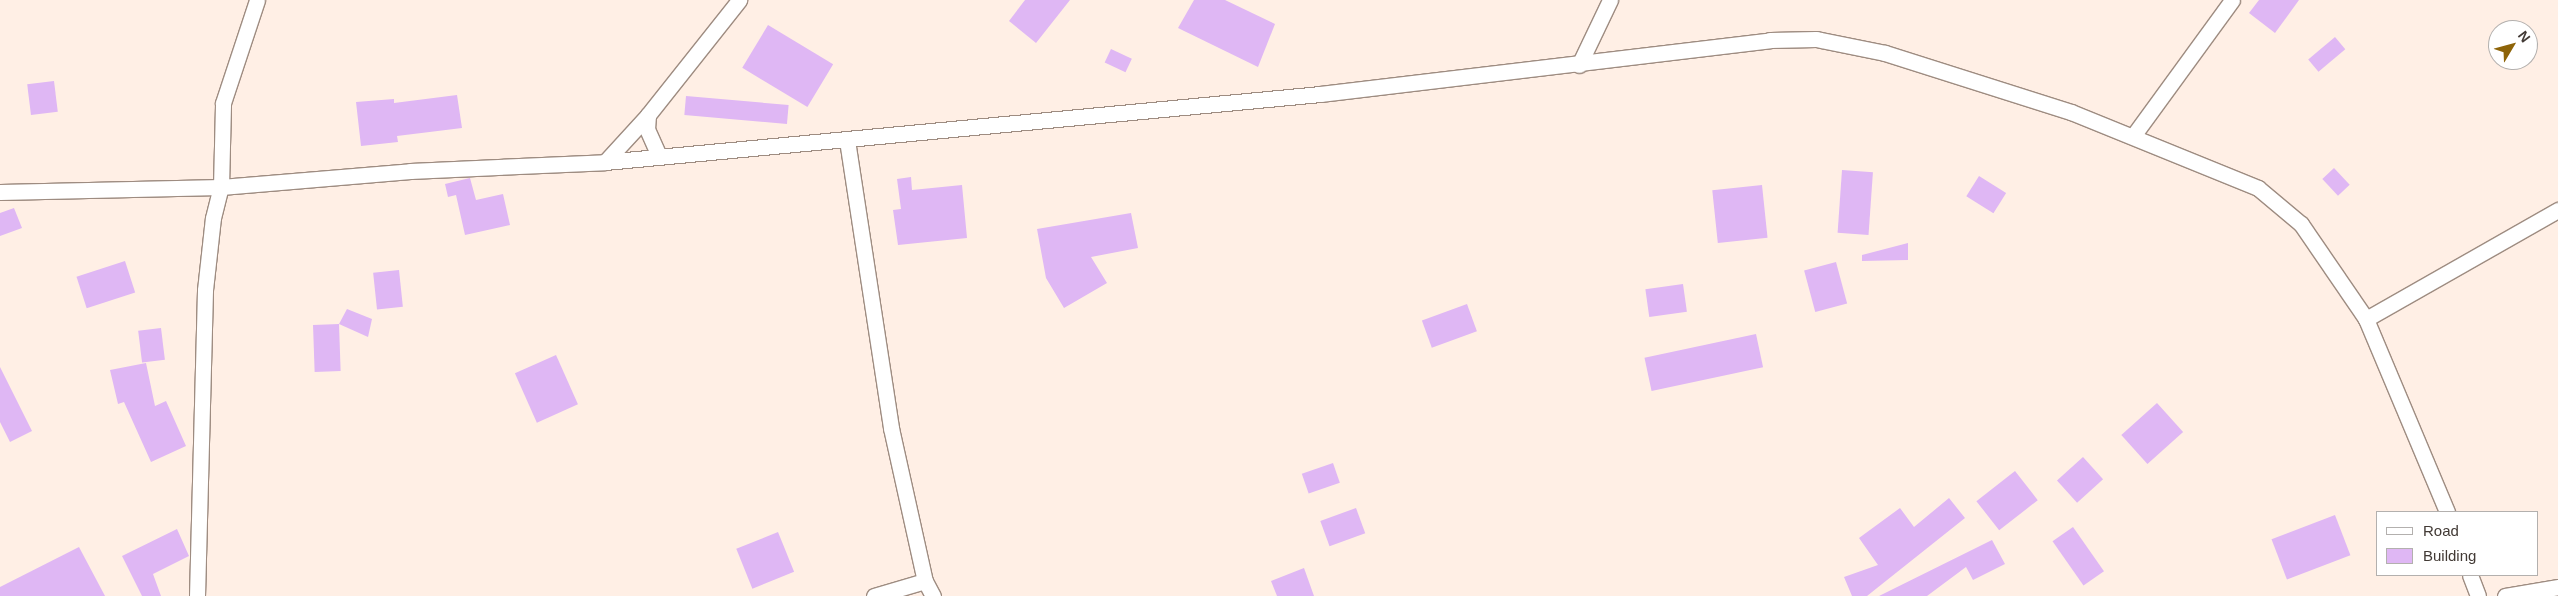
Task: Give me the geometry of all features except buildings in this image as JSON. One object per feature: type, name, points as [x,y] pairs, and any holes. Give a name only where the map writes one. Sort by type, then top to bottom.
[{"type":"street","points":[[197,596],[205,290],[213,218],[220,187],[223,103],[257,0]]},
{"type":"street","points":[[605,162],[648,115],[739,0]]},
{"type":"street","points":[[1579,65],[1610,0]]},
{"type":"street","points":[[2133,136],[2232,0]]},
{"type":"street","points":[[0,192],[220,187],[410,171],[605,162],[1320,94],[1579,65],[1770,40],[1816,40],[1885,53],[2071,112],[2258,188],[2301,224],[2366,319],[2447,511]]},
{"type":"street","points":[[648,115],[647,129],[659,156]]},
{"type":"street","points":[[848,140],[891,428],[925,581],[932,596]]},
{"type":"street","points":[[2366,319],[2558,210]]},
{"type":"street","points":[[2470,576],[2478,596]]},
{"type":"street","points":[[874,596],[925,581]]},
{"type":"street","points":[[2505,596],[2558,587]]}]
